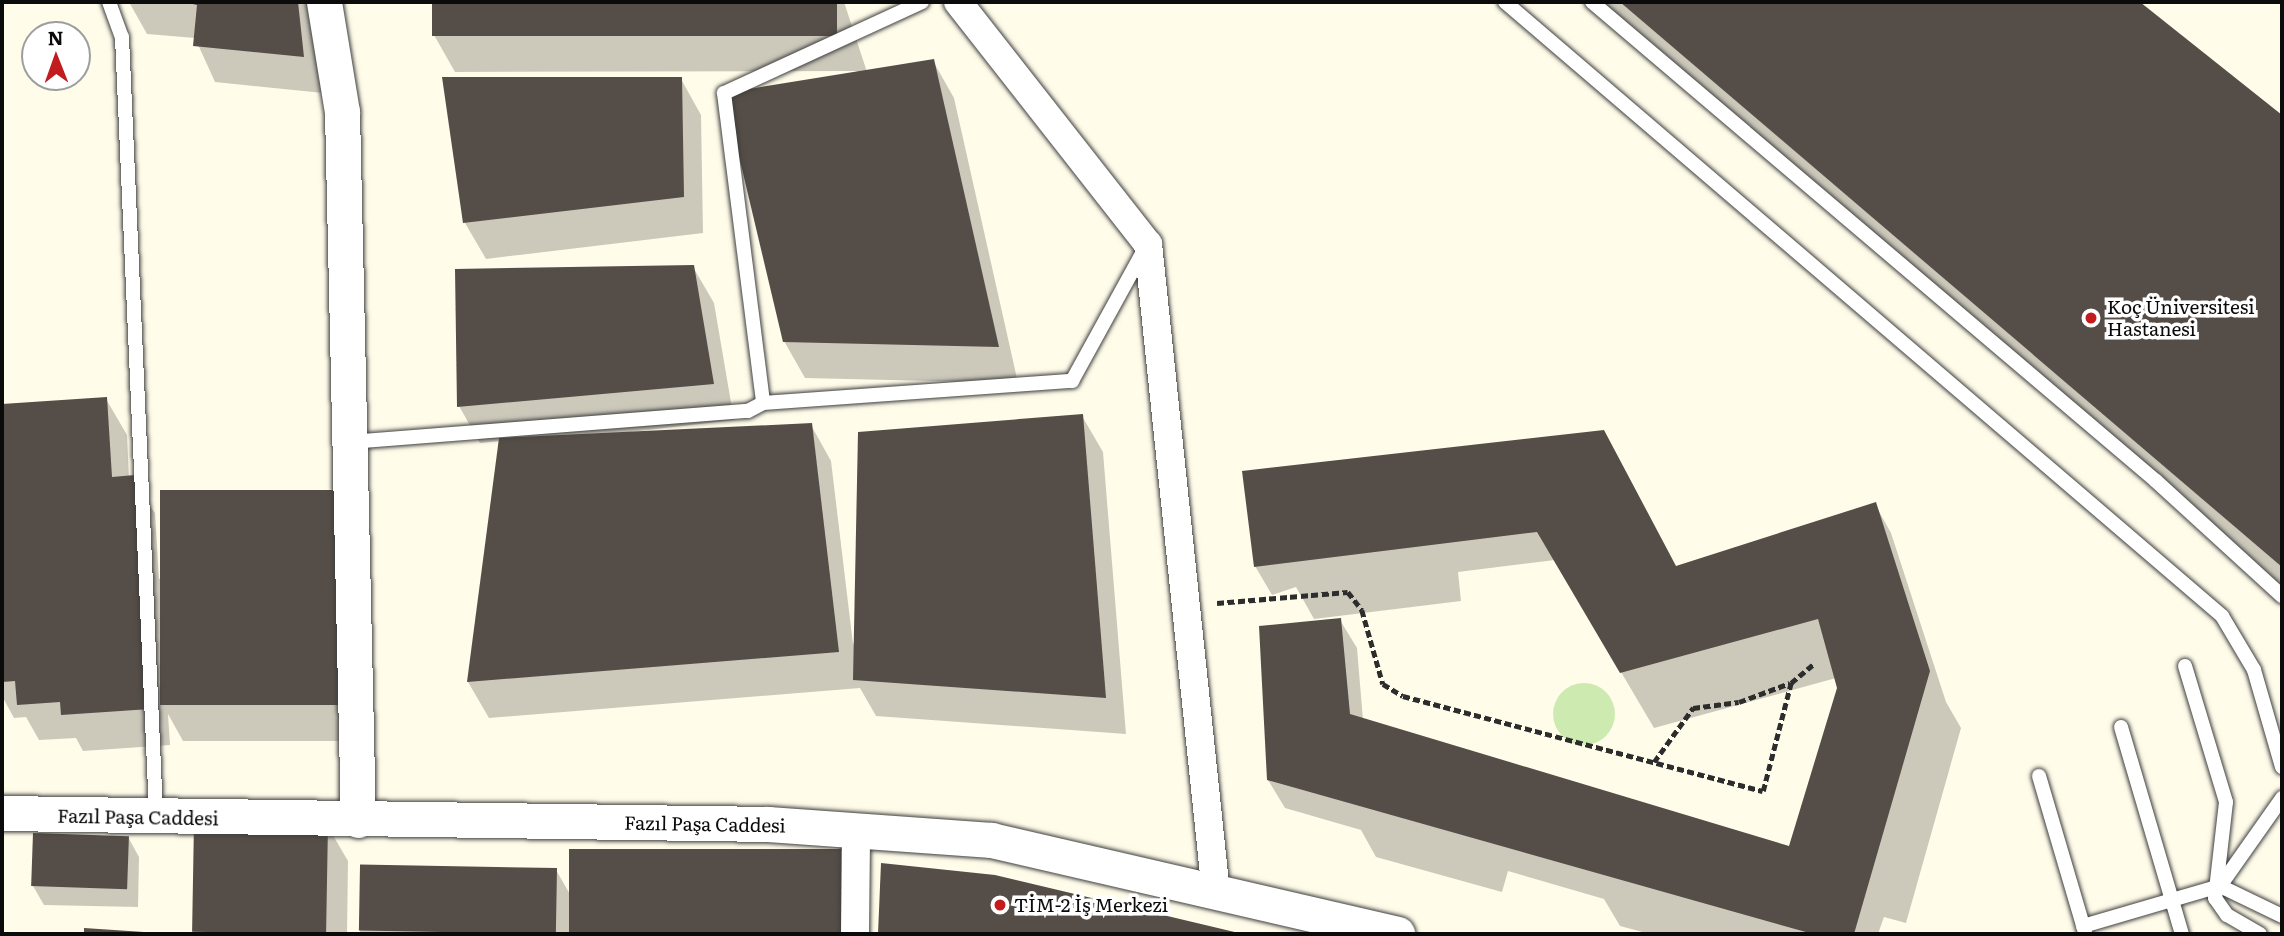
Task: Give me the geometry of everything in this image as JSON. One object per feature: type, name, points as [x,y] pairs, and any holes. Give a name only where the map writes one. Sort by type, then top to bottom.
[{"type":"street","points":[[324,2],[342,112],[358,820]]},
{"type":"street","points":[[958,2],[1148,244],[1216,892]]},
{"type":"street","name":"Fazıl Paşa Caddesi","points":[[2,813],[156,819],[358,820],[856,830],[991,840],[1397,934]]},
{"type":"street","points":[[855,934],[856,830]]},
{"type":"lane","points":[[109,2],[122,37],[156,819]]},
{"type":"lane","points":[[763,403],[724,93],[922,2]]},
{"type":"lane","points":[[1505,2],[2222,616],[2254,670],[2282,767]]},
{"type":"lane","points":[[1592,2],[2156,481],[2282,596]]},
{"type":"lane","points":[[349,442],[748,411],[763,403],[1072,381],[1148,244]]},
{"type":"lane","points":[[2186,666],[2226,802],[2217,887],[2227,915],[2260,934]]},
{"type":"lane","points":[[2120,727],[2182,934]]},
{"type":"lane","points":[[2039,776],[2084,930],[2217,887],[2282,798]]},
{"type":"lane","points":[[2217,887],[2282,916]]},
{"type":"path","points":[[1185,606],[1348,592],[1362,610],[1383,684],[1402,696],[1763,791],[1791,683]]},
{"type":"path","points":[[1654,762],[1693,708],[1739,702],[1791,683],[1815,663]]},
{"type":"green space","points":[[1584,683],[1606,692],[1615,714],[1606,736],[1584,745],[1562,736],[1553,714],[1562,692]]},
{"type":"building","points":[[184,2],[298,2],[304,57],[193,46],[197,5]]},
{"type":"building","points":[[432,2],[837,2],[837,36],[432,36]]},
{"type":"building","name":"Koç Üniversitesi Hastanesi","points":[[1620,2],[2140,2],[2282,115],[2282,567]]},
{"type":"building","points":[[934,59],[999,347],[783,342],[724,93]]},
{"type":"building","points":[[442,77],[682,77],[684,197],[463,223]]},
{"type":"building","points":[[694,265],[714,384],[457,407],[455,269]]},
{"type":"building","points":[[107,397],[112,477],[135,475],[150,709],[61,715],[60,702],[17,705],[15,681],[2,682],[2,404]]},
{"type":"building","points":[[1083,414],[1106,698],[853,680],[858,432]]},
{"type":"building","points":[[812,423],[839,652],[467,682],[499,438]]},
{"type":"building","points":[[1604,430],[1676,566],[1876,502],[1930,671],[1854,934],[1813,934],[1267,780],[1259,626],[1341,618],[1350,714],[1789,846],[1837,688],[1818,619],[1620,673],[1537,532],[1254,567],[1242,471]]},
{"type":"building","points":[[160,490],[341,490],[341,705],[160,705]]},
{"type":"building","points":[[194,821],[328,823],[326,934],[192,932]]},
{"type":"building","points":[[33,833],[129,836],[127,889],[31,886]]},
{"type":"building","points":[[569,849],[841,849],[841,934],[569,934]]},
{"type":"building","name":"TİM-2 İş Merkezi","points":[[881,863],[995,875],[1243,934],[878,934]]},
{"type":"building","points":[[360,865],[557,868],[556,934],[359,931]]},
{"type":"building","points":[[84,928],[144,932],[144,934],[84,934]]},
{"type":"place","name":"Koç Üniversitesi Hastanesi","points":[[2091,318]]},
{"type":"place","name":"TİM-2 İş Merkezi","points":[[1000,905]]}]
